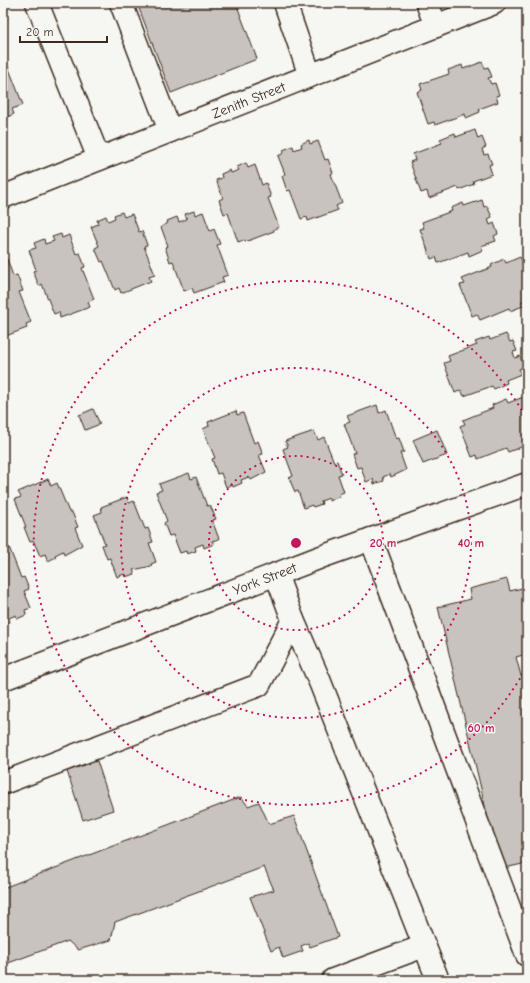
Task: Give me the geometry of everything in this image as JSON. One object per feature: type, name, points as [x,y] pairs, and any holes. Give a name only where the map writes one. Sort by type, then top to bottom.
[{"type":"street","points":[[37,3],[99,159]]},
{"type":"street","points":[[121,3],[170,132]]},
{"type":"street","points":[[284,3],[310,76]]},
{"type":"street","points":[[427,3],[436,26]]},
{"type":"street","name":"Zenith Street","points":[[3,197],[494,3]]},
{"type":"street","name":"York Street","points":[[3,679],[276,574],[527,484]]},
{"type":"street","points":[[371,539],[527,955]]},
{"type":"street","points":[[276,574],[293,620],[320,682],[438,980]]},
{"type":"street","points":[[3,783],[259,685],[293,620]]},
{"type":"street","points":[[333,980],[424,946]]},
{"type":"building","points":[[137,3],[236,3],[257,59],[171,93]]},
{"type":"building","points":[[6,61],[23,105],[12,109],[14,114],[7,117],[8,120],[3,122],[3,62]]},
{"type":"building","points":[[482,62],[485,68],[488,67],[492,77],[488,78],[491,84],[495,83],[499,95],[496,96],[498,102],[479,109],[480,112],[466,118],[465,114],[435,125],[434,122],[428,124],[417,92],[422,90],[420,84],[449,74],[448,70],[462,65],[463,69]]},
{"type":"building","points":[[475,130],[478,139],[482,137],[486,147],[482,149],[484,155],[488,154],[492,164],[489,165],[492,174],[473,181],[474,184],[459,190],[458,187],[429,198],[427,191],[421,193],[410,162],[415,160],[413,154],[442,143],[440,139],[455,133],[456,137]]},
{"type":"building","points":[[309,140],[310,144],[318,141],[325,160],[328,159],[333,173],[331,174],[342,203],[336,206],[338,210],[308,221],[307,217],[301,219],[290,190],[287,191],[282,176],[285,174],[278,156],[284,153],[283,150],[293,146],[294,150],[302,147],[301,144]]},
{"type":"building","points":[[246,163],[248,168],[255,165],[262,185],[266,183],[271,197],[268,198],[279,227],[274,229],[274,231],[245,242],[244,240],[238,242],[228,213],[224,214],[219,200],[223,198],[216,180],[222,178],[221,174],[230,170],[231,173],[239,170],[237,167]]},
{"type":"building","points":[[482,200],[484,207],[487,206],[492,217],[488,219],[490,225],[494,223],[498,234],[494,236],[496,241],[481,246],[483,250],[469,256],[468,252],[438,263],[436,257],[431,259],[420,229],[424,228],[422,222],[452,211],[451,208],[463,203],[464,206]]},
{"type":"building","points":[[194,211],[195,215],[203,212],[210,231],[214,229],[220,244],[217,245],[228,275],[222,277],[224,282],[194,293],[192,288],[184,291],[173,261],[170,262],[165,247],[168,246],[161,227],[168,223],[167,221],[177,217],[179,222],[187,219],[185,214]]},
{"type":"building","points":[[122,212],[124,217],[132,214],[139,232],[142,231],[147,245],[144,246],[155,275],[149,277],[151,281],[121,293],[119,288],[115,290],[103,261],[101,262],[95,248],[99,246],[91,227],[98,224],[97,220],[106,216],[108,221],[115,218],[114,215]]},
{"type":"building","points":[[61,234],[62,238],[69,235],[76,254],[80,253],[85,267],[82,268],[94,299],[88,302],[90,307],[60,318],[59,312],[54,314],[42,284],[39,286],[33,271],[36,270],[29,250],[36,248],[34,243],[44,239],[45,244],[54,241],[52,237]]},
{"type":"building","points":[[520,257],[523,262],[527,261],[527,299],[521,302],[523,306],[510,311],[509,308],[480,320],[477,314],[472,316],[460,285],[465,284],[462,279],[492,267],[491,265],[504,259],[506,263]]},
{"type":"building","points":[[7,259],[13,276],[17,275],[23,291],[19,292],[31,322],[26,324],[27,328],[3,337],[3,261]]},
{"type":"building","points":[[506,334],[510,342],[513,341],[517,351],[513,352],[515,358],[520,356],[524,367],[519,369],[521,374],[506,380],[507,383],[494,389],[492,386],[464,396],[461,390],[455,393],[444,363],[450,361],[448,356],[477,345],[475,342],[489,337],[490,340]]},
{"type":"building","points":[[526,396],[527,441],[523,443],[524,446],[508,452],[506,448],[478,459],[477,455],[472,457],[460,426],[465,424],[463,420],[493,408],[492,405],[506,399],[508,403]]},
{"type":"building","points":[[377,405],[379,413],[386,410],[396,439],[399,438],[404,452],[400,453],[406,470],[391,477],[390,474],[383,477],[384,481],[374,484],[373,479],[366,482],[361,467],[357,468],[352,454],[355,453],[344,424],[350,422],[347,416]]},
{"type":"building","points":[[93,409],[100,424],[85,430],[79,415]]},
{"type":"building","points":[[236,411],[237,415],[243,413],[254,443],[258,441],[263,454],[259,455],[266,472],[251,480],[249,477],[241,480],[242,483],[233,487],[232,485],[226,487],[221,473],[217,474],[212,459],[215,458],[203,429],[209,426],[208,422]]},
{"type":"building","points":[[437,430],[447,455],[423,464],[413,440]]},
{"type":"building","points":[[314,431],[318,440],[324,437],[334,462],[337,461],[342,474],[338,475],[344,492],[339,494],[340,496],[329,501],[329,498],[321,501],[322,504],[304,508],[298,491],[295,492],[289,478],[293,476],[283,449],[288,447],[285,441]]},
{"type":"building","points":[[189,473],[191,479],[196,477],[207,506],[210,505],[216,519],[212,520],[219,539],[212,541],[214,544],[204,548],[203,544],[195,547],[196,551],[187,554],[186,551],[180,553],[173,535],[169,536],[164,523],[167,521],[156,492],[162,490],[159,484]]},
{"type":"building","points":[[48,479],[51,486],[57,483],[69,512],[72,512],[78,527],[75,528],[82,545],[64,555],[63,551],[48,561],[45,554],[40,556],[33,540],[30,542],[15,499],[21,497],[18,492]]},
{"type":"building","points":[[127,497],[129,503],[134,501],[145,529],[148,528],[153,542],[149,543],[156,562],[151,564],[152,566],[133,570],[135,574],[125,577],[124,574],[117,577],[110,558],[107,559],[102,545],[105,544],[94,515],[102,512],[101,507]]},
{"type":"building","points":[[3,544],[5,549],[9,547],[21,578],[24,577],[29,589],[24,591],[31,608],[25,610],[26,615],[17,619],[16,615],[9,618],[10,622],[3,624]]},
{"type":"building","points":[[507,579],[510,591],[522,588],[527,612],[527,654],[516,657],[521,676],[527,674],[527,863],[500,869],[438,607],[471,599],[469,589]]},
{"type":"building","points":[[97,761],[113,810],[83,820],[67,771]]},
{"type":"building","points":[[241,797],[248,806],[259,802],[269,824],[294,816],[338,937],[310,947],[308,943],[301,946],[303,951],[283,958],[279,947],[271,951],[250,897],[274,890],[264,867],[115,922],[111,940],[78,950],[68,941],[3,965],[3,888]]}]
